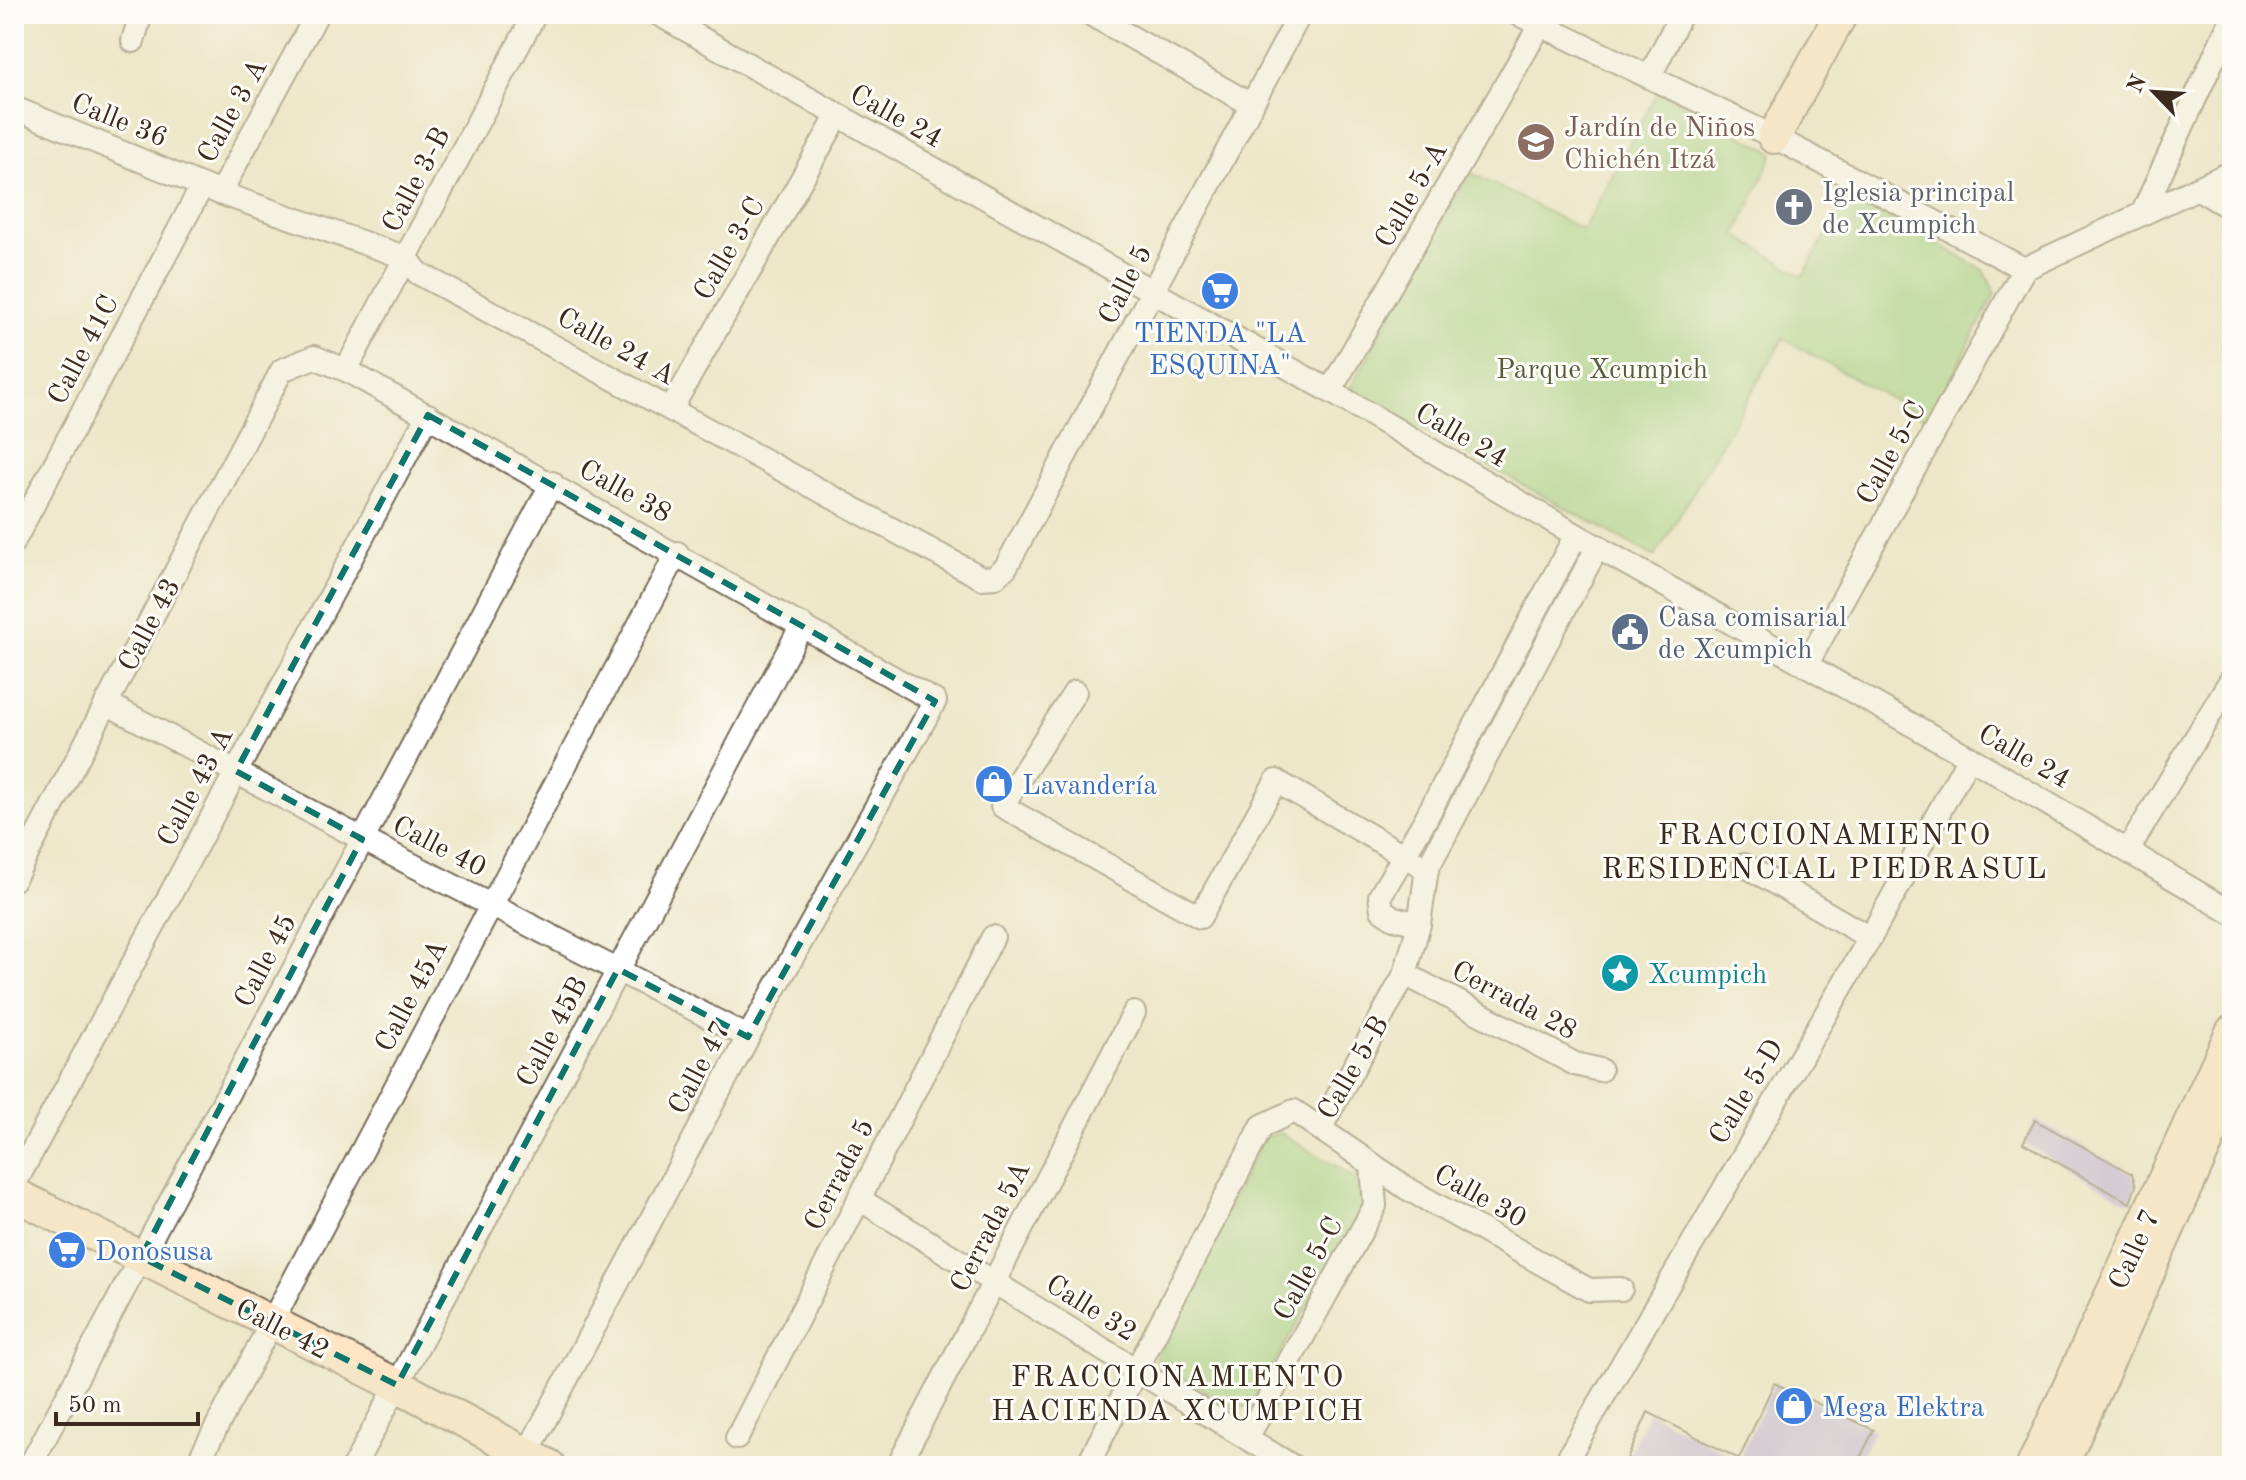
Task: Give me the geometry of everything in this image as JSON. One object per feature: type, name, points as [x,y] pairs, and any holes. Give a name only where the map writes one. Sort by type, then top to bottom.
[{"type":"main road","points":[[1774,137],[1841,14]]},
{"type":"main road","name":"Calle 7","points":[[2033,1466],[2232,1032]]},
{"type":"main road","points":[[2061,1466],[2232,1086]]},
{"type":"main road","name":"Calle 42","points":[[14,1194],[397,1385],[532,1462]]},
{"type":"street","points":[[133,41],[141,14]]},
{"type":"street","name":"Calle 3 A","points":[[211,189],[317,14]]},
{"type":"street","name":"Calle 3-B","points":[[346,370],[535,14]]},
{"type":"street","name":"Calle 24","points":[[658,14],[1330,391],[1576,535],[1969,757],[2232,913]]},
{"type":"street","points":[[1090,14],[1252,105]]},
{"type":"street","name":"Calle 5","points":[[995,577],[1006,567],[1300,14]]},
{"type":"street","points":[[1518,14],[1774,137],[2024,269],[2232,172]]},
{"type":"street","points":[[1650,76],[1681,14]]},
{"type":"street","points":[[2142,214],[2232,18]]},
{"type":"street","name":"Calle 5-A","points":[[1330,391],[1540,25]]},
{"type":"street","name":"Calle 36","points":[[14,108],[211,189]]},
{"type":"street","name":"Calle 3-C","points":[[671,409],[837,117]]},
{"type":"street","points":[[2197,188],[2232,209]]},
{"type":"street","name":"Calle 24 A","points":[[211,189],[407,258],[418,273],[982,578],[995,577]]},
{"type":"street","name":"Calle 41C","points":[[14,541],[211,189]]},
{"type":"street","name":"Calle 5-C","points":[[1807,664],[2024,269]]},
{"type":"street","name":"Calle 38","points":[[282,370],[314,357],[346,370],[677,553],[935,701]]},
{"type":"street","name":"Calle 43","points":[[14,879],[282,370]]},
{"type":"street","name":"Calle 43 A","points":[[14,1185],[428,415]]},
{"type":"street","name":"Calle 45","points":[[30,1466],[552,483]]},
{"type":"street","points":[[1419,924],[1394,918],[1382,910],[1380,896],[1576,535]]},
{"type":"street","name":"Calle 5-B","points":[[1136,1370],[1262,1126],[1294,1111],[1320,1129],[1405,974],[1419,924],[1427,869],[1598,546]]},
{"type":"street","name":"Calle 45A","points":[[196,1466],[677,553]]},
{"type":"street","name":"Calle 45B","points":[[354,1466],[802,625]]},
{"type":"street","points":[[2128,850],[2232,678]]},
{"type":"street","points":[[1075,692],[1002,806],[1200,917],[1276,781],[1427,869]]},
{"type":"street","name":"Calle 47","points":[[532,1462],[748,1037],[935,701]]},
{"type":"street","name":"Calle 40","points":[[106,703],[362,839],[748,1037]]},
{"type":"street","name":"Calle 5-D","points":[[1570,1454],[1870,938],[1969,757]]},
{"type":"street","points":[[1744,865],[1870,938]]},
{"type":"street","name":"Cerrada 5","points":[[737,1438],[993,937]]},
{"type":"street","name":"Cerrada 28","points":[[1405,974],[1575,1064],[1600,1070]]},
{"type":"street","name":"Cerrada 5A","points":[[898,1466],[1134,1013]]},
{"type":"street","name":"Calle 30","points":[[1320,1129],[1408,1189],[1589,1290],[1621,1289]]},
{"type":"street","name":"Calle 5-C","points":[[1247,1438],[1375,1206],[1372,1164]]},
{"type":"street","name":"Calle 32","points":[[859,1199],[1247,1438],[1278,1462]]},
{"type":"street","points":[[1087,1466],[1136,1370]]},
{"type":"highlighted area","points":[[428,415],[935,701],[748,1037],[618,969],[397,1385],[141,1257],[362,839],[236,771]]},
{"type":"green space","name":"Parque Xcumpich","points":[[1658,91],[1774,153],[1736,235],[1803,276],[1850,193],[1985,271],[1995,294],[1929,420],[1783,339],[1655,557],[1349,390],[1470,172],[1583,230]]},
{"type":"green space","points":[[1281,1133],[1357,1179],[1365,1206],[1250,1406],[1235,1409],[1155,1358],[1263,1137]]},
{"type":"building","points":[[2035,1120],[2132,1174],[2136,1186],[2130,1203],[2023,1143]]},
{"type":"building","name":"Mega Elektra","points":[[1774,1383],[1874,1430],[1856,1466],[1624,1466],[1648,1412],[1739,1459]]},
{"type":"place","name":"Jardín de Niños Chichén Itzá","points":[[1536,142]]},
{"type":"place","name":"Iglesia principal de Xcumpich","points":[[1794,207]]},
{"type":"place","name":"TIENDA \"LA ESQUINA\"","points":[[1220,291]]},
{"type":"place","name":"Casa comisarial de Xcumpich","points":[[1630,632]]},
{"type":"place","name":"Lavandería","points":[[994,784]]},
{"type":"place","name":"Xcumpich","points":[[1620,973]]},
{"type":"place","name":"Donosusa","points":[[67,1250]]},
{"type":"place","name":"Mega Elektra","points":[[1794,1406]]},
{"type":"district","name":"FRACCIONAMIENTO RESIDENCIAL PIEDRASUL","points":[[1825,851]]},
{"type":"district","name":"FRACCIONAMIENTO HACIENDA XCUMPICH","points":[[1178,1393]]}]
